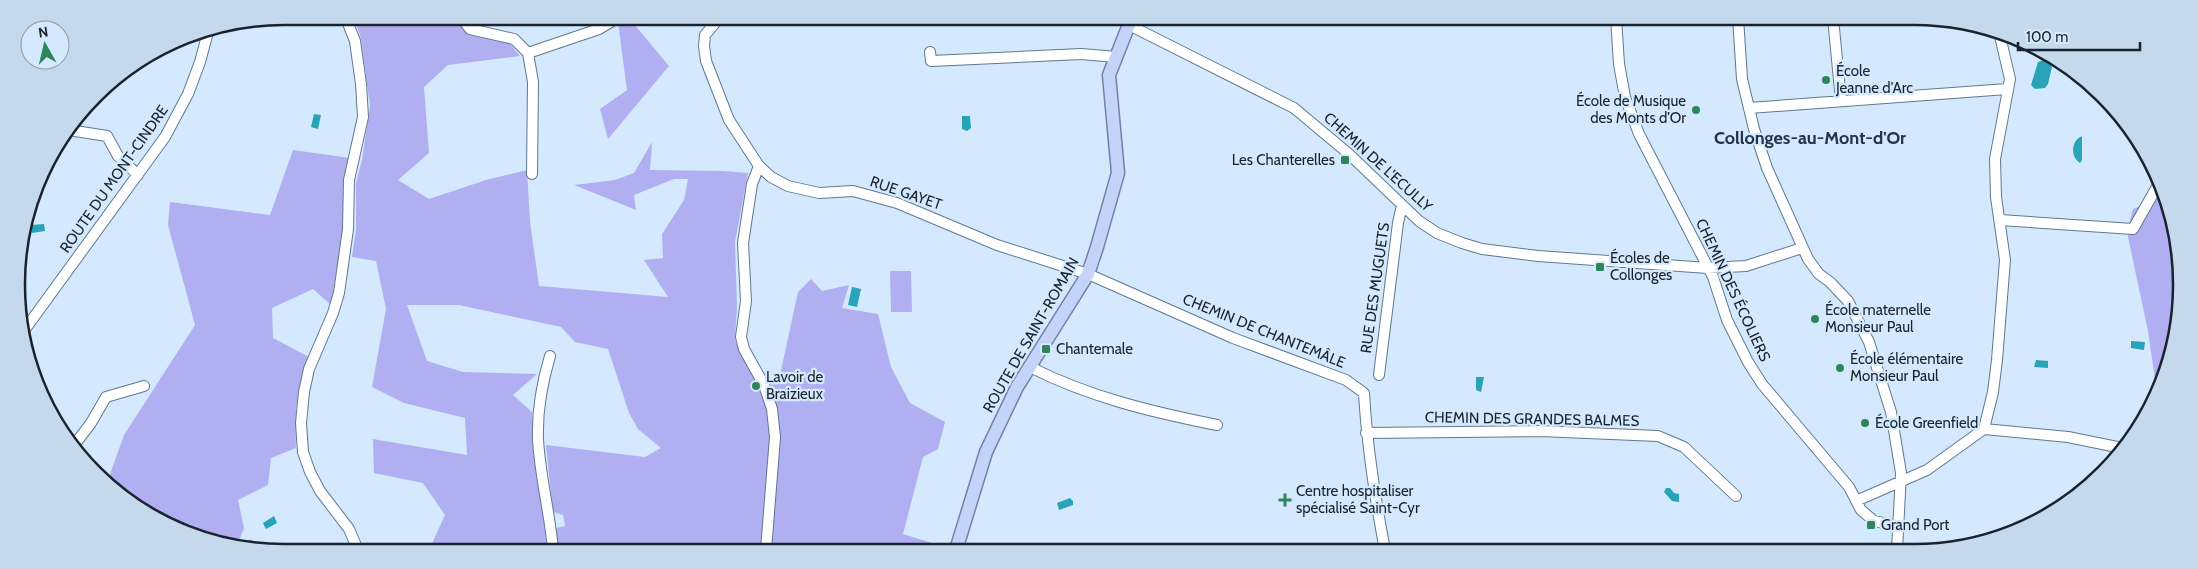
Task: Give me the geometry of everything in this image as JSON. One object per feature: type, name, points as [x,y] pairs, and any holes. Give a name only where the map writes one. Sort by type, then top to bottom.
[{"type":"main road","name":"ROUTE DE SAINT-ROMAIN","points":[[958,544],[986,452],[1017,387],[1088,274],[1118,173],[1109,75],[1129,25]]},
{"type":"street","points":[[349,25],[355,41],[363,117],[349,180],[348,229],[339,293],[333,313],[309,368],[301,423],[303,452],[310,472],[320,491],[349,530],[355,544]]},
{"type":"street","points":[[467,25],[470,29],[514,39],[528,53],[533,82],[532,174]]},
{"type":"street","points":[[528,53],[599,29],[606,25]]},
{"type":"street","name":"RUE GAYET","points":[[713,25],[705,35],[706,61],[729,120],[759,166],[771,177],[788,186],[820,193],[853,191],[897,203],[997,245],[1088,274]]},
{"type":"street","name":"CHEMIN DE L'ECULLY","points":[[1138,25],[1294,108],[1320,128],[1418,221],[1437,232],[1482,249],[1602,262],[1708,268],[1746,266],[1802,248]]},
{"type":"street","name":"CHEMIN DES ÉCOLIERS","points":[[1616,25],[1619,64],[1628,104],[1640,134],[1715,282],[1727,320],[1748,362],[1762,384],[1848,487],[1861,510],[1874,521],[1898,526]]},
{"type":"street","points":[[1738,25],[1742,79],[1767,168],[1802,248],[1818,274],[1830,282],[1848,301],[1869,342],[1891,412],[1901,484],[1897,544]]},
{"type":"street","points":[[1834,25],[1841,101]]},
{"type":"street","name":"ROUTE DU MONT-CINDRE","points":[[28,325],[165,138],[180,110],[200,62],[207,37]]},
{"type":"street","points":[[1856,501],[1901,484],[1927,470],[1984,429],[1993,392],[2005,260],[1996,197],[1995,158],[2010,79],[2001,41]]},
{"type":"street","points":[[930,52],[931,61],[1081,54],[1117,57]]},
{"type":"street","points":[[1749,108],[2008,89]]},
{"type":"street","points":[[76,131],[107,136],[118,156],[138,175]]},
{"type":"street","points":[[759,166],[752,184],[743,242],[746,301],[741,337],[744,349],[764,385],[772,408],[774,437],[766,544]]},
{"type":"street","points":[[2000,220],[2133,228],[2155,190]]},
{"type":"street","name":"RUE DES MUGUETS","points":[[1379,375],[1398,223],[1402,205]]},
{"type":"street","name":"CHEMIN DE CHANTEMÂLE","points":[[1088,274],[1233,338],[1346,380],[1364,393],[1366,433],[1384,544]]},
{"type":"street","points":[[550,356],[543,380],[538,417],[538,439],[552,544]]},
{"type":"street","points":[[1030,367],[1087,392],[1126,405],[1217,425]]},
{"type":"street","points":[[78,440],[91,423],[106,397],[144,386]]},
{"type":"street","points":[[1984,429],[2068,437],[2116,447]]},
{"type":"street","name":"CHEMIN DES GRANDES BALMES","points":[[1366,433],[1540,431],[1658,436],[1684,447],[1736,496]]},
{"type":"shaded area","points":[[357,25],[460,25],[467,33],[508,41],[520,56],[448,65],[424,87],[429,153],[398,180],[429,199],[486,180],[527,170],[530,222],[539,286],[668,297],[644,260],[663,258],[662,234],[684,200],[688,179],[674,179],[634,195],[636,210],[574,185],[615,180],[634,173],[652,142],[650,170],[748,173],[735,242],[737,307],[735,340],[760,385],[770,412],[771,437],[762,544],[557,544],[556,528],[565,526],[563,515],[553,512],[546,445],[645,457],[661,448],[638,429],[629,413],[608,349],[575,342],[561,327],[459,305],[407,305],[427,361],[463,372],[537,374],[513,395],[532,412],[536,474],[545,521],[546,544],[432,544],[445,515],[423,483],[374,473],[373,439],[467,455],[465,418],[404,403],[372,387],[386,309],[376,261],[352,257],[356,230],[356,183],[362,160],[370,106],[361,39]]},
{"type":"shaded area","points":[[618,25],[635,25],[669,66],[608,139],[600,109],[627,90]]},
{"type":"shaded area","points":[[2043,60],[2052,67],[2048,84],[2045,88],[2035,89],[2031,85],[2038,62]]},
{"type":"shaded area","points":[[314,114],[321,115],[318,129],[311,127]]},
{"type":"shaded area","points":[[962,116],[970,116],[971,128],[967,131],[962,129]]},
{"type":"shaded area","points":[[2082,136],[2082,160],[2080,163],[2073,153],[2073,149],[2078,138]]},
{"type":"shaded area","points":[[293,150],[350,158],[343,184],[343,229],[331,305],[313,289],[272,308],[273,338],[309,357],[298,392],[296,448],[271,458],[268,485],[238,500],[244,528],[239,540],[201,530],[170,517],[140,500],[109,476],[124,435],[195,325],[168,225],[170,202],[270,215]]},
{"type":"shaded area","points":[[2157,196],[2164,217],[2171,251],[2173,284],[2168,335],[2155,379],[2148,331],[2127,232],[2133,209],[2153,201]]},
{"type":"shaded area","points":[[44,224],[45,231],[32,233],[32,225]]},
{"type":"shaded area","points":[[890,271],[911,271],[912,312],[891,312]]},
{"type":"shaded area","points":[[811,279],[822,291],[849,285],[842,308],[878,314],[891,367],[910,403],[945,422],[938,449],[923,457],[903,534],[935,544],[771,544],[778,437],[768,385],[778,384],[798,292]]},
{"type":"shaded area","points":[[852,287],[861,289],[857,307],[848,305]]},
{"type":"shaded area","points":[[2131,341],[2145,342],[2144,350],[2131,348]]},
{"type":"shaded area","points":[[2036,360],[2048,361],[2048,368],[2034,367]]},
{"type":"shaded area","points":[[1476,377],[1484,377],[1481,392],[1476,390]]},
{"type":"shaded area","points":[[1666,488],[1670,488],[1674,493],[1679,494],[1679,502],[1672,501],[1664,492]]},
{"type":"shaded area","points":[[1070,498],[1073,501],[1073,505],[1059,510],[1057,503]]},
{"type":"shaded area","points":[[274,516],[277,523],[266,529],[263,523]]},
{"type":"place","name":"École Jeanne d'Arc","points":[[1826,80]]},
{"type":"place","name":"École de Musique des Monts d’Or","points":[[1696,110]]},
{"type":"place","name":"Les Chanterelles","points":[[1345,160]]},
{"type":"place","name":"Écoles de Collonges","points":[[1600,267]]},
{"type":"place","name":"École maternelle Monsieur Paul","points":[[1815,319]]},
{"type":"place","name":"Chantemale","points":[[1046,349]]},
{"type":"place","name":"École élémentaire Monsieur Paul","points":[[1840,368]]},
{"type":"place","name":"Lavoir de Braizieux","points":[[756,386]]},
{"type":"place","name":"École Greenfield","points":[[1865,423]]},
{"type":"place","name":"Centre hospitaliser spécialisé Saint-Cyr","points":[[1285,500]]},
{"type":"place","name":"Grand Port","points":[[1871,525]]},
{"type":"district","name":"Collonges-au-Mont-d'Or","points":[[1810,138]]}]
